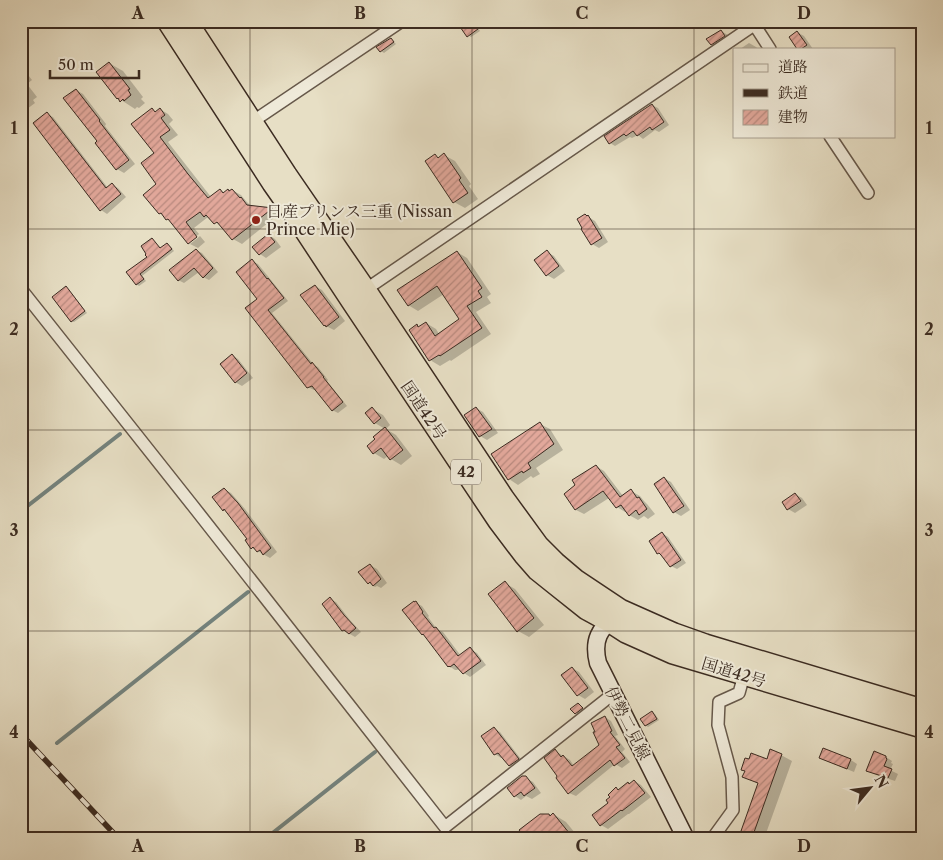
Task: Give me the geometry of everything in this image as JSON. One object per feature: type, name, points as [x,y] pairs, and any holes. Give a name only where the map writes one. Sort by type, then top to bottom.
[{"type":"highway","name":"国道42号","points":[[168,21],[273,183],[504,528],[538,570],[587,609],[614,615],[705,645],[922,710]]},
{"type":"highway","name":"国道42号","points":[[186,21],[286,175],[503,498],[538,546],[614,615],[626,632],[673,653],[922,727]]},
{"type":"main road","name":"伊勢二見線","points":[[614,615],[598,636],[595,644],[598,663],[686,839]]},
{"type":"street","points":[[252,122],[402,21]]},
{"type":"street","points":[[365,290],[753,23],[769,48]]},
{"type":"street","points":[[831,138],[868,193]]},
{"type":"street","points":[[21,289],[445,827],[613,694]]},
{"type":"street","points":[[712,839],[733,810],[734,805],[732,777],[718,725],[719,702],[739,693],[744,675]]},
{"type":"building","points":[[456,21],[472,21],[478,29],[467,37]]},
{"type":"building","points":[[721,30],[725,36],[711,45],[706,39]]},
{"type":"building","points":[[797,31],[807,45],[802,48],[796,48],[789,37]]},
{"type":"building","points":[[391,38],[394,42],[380,52],[376,47]]},
{"type":"building","points":[[109,62],[130,89],[128,90],[131,95],[124,101],[123,99],[120,102],[117,99],[96,72]]},
{"type":"building","points":[[76,89],[129,160],[116,170],[95,143],[97,141],[63,98]]},
{"type":"building","points":[[652,104],[664,122],[652,130],[650,127],[637,136],[633,131],[626,136],[624,134],[609,144],[604,136]]},
{"type":"building","points":[[152,108],[155,112],[160,108],[165,115],[161,118],[170,130],[160,137],[208,198],[220,189],[223,193],[228,189],[229,191],[232,189],[247,205],[273,208],[232,240],[217,222],[214,224],[206,215],[204,217],[200,212],[186,222],[197,237],[188,244],[168,219],[166,220],[161,213],[159,214],[143,195],[156,184],[141,163],[154,153],[131,124]]},
{"type":"building","points":[[47,112],[106,188],[112,183],[121,194],[100,211],[33,123]]},
{"type":"building","points":[[444,153],[461,178],[459,180],[468,193],[453,203],[425,161],[435,154],[438,158]]},
{"type":"building","points":[[585,214],[588,215],[602,238],[591,245],[577,219]]},
{"type":"building","points":[[268,234],[275,242],[259,255],[252,247]]},
{"type":"building","points":[[152,238],[160,248],[167,243],[172,249],[140,274],[144,279],[136,285],[126,272],[147,257],[141,246]]},
{"type":"building","points":[[196,249],[213,268],[203,278],[194,268],[178,281],[169,270]]},
{"type":"building","points":[[547,250],[559,266],[546,276],[534,260]]},
{"type":"building","points":[[457,251],[482,288],[478,291],[482,297],[467,306],[482,328],[440,356],[429,361],[409,330],[417,324],[418,327],[426,322],[435,336],[459,319],[437,286],[408,306],[397,290]]},
{"type":"building","points":[[252,259],[284,298],[268,310],[343,402],[332,411],[312,386],[307,388],[245,308],[257,299],[236,272]]},
{"type":"building","points":[[315,285],[339,317],[326,327],[300,295]]},
{"type":"building","points":[[66,286],[85,311],[71,322],[52,297]]},
{"type":"building","points":[[232,354],[247,373],[235,383],[220,364]]},
{"type":"building","points":[[372,407],[381,418],[374,424],[365,413]]},
{"type":"building","points":[[476,407],[492,429],[479,437],[464,415]]},
{"type":"building","points":[[540,422],[554,444],[528,463],[531,468],[523,473],[522,471],[508,480],[491,454]]},
{"type":"building","points":[[385,427],[403,450],[390,460],[381,448],[373,454],[367,446],[375,439],[373,437]]},
{"type":"building","points":[[596,465],[620,497],[631,489],[647,509],[639,515],[636,510],[629,516],[621,505],[616,508],[603,491],[575,510],[564,494],[575,485],[572,480]]},
{"type":"building","points":[[664,477],[684,506],[673,513],[654,484]]},
{"type":"building","points":[[224,488],[238,503],[271,548],[263,555],[260,550],[257,552],[253,547],[251,549],[245,540],[247,539],[224,509],[223,511],[212,497]]},
{"type":"building","points":[[795,493],[801,501],[787,510],[782,502]]},
{"type":"building","points":[[662,532],[681,560],[670,567],[659,553],[657,554],[649,541]]},
{"type":"building","points":[[370,564],[381,579],[373,586],[370,582],[368,584],[358,572]]},
{"type":"building","points":[[505,581],[534,618],[517,632],[488,594]]},
{"type":"building","points":[[330,597],[356,628],[349,634],[344,630],[342,631],[322,604]]},
{"type":"building","points":[[416,601],[422,613],[434,628],[436,627],[458,656],[470,647],[481,661],[463,674],[454,664],[448,667],[402,610]]},
{"type":"building","points":[[572,667],[588,688],[577,696],[561,675]]},
{"type":"building","points":[[578,703],[583,708],[575,714],[570,709]]},
{"type":"building","points":[[652,711],[657,719],[645,726],[640,719]]},
{"type":"building","points":[[605,716],[612,731],[610,732],[620,745],[616,747],[625,758],[614,766],[610,760],[568,794],[544,758],[555,749],[572,766],[599,745],[591,723]]},
{"type":"building","points":[[494,727],[519,759],[509,766],[498,753],[494,755],[481,736]]},
{"type":"building","points":[[823,748],[851,759],[847,769],[819,758]]},
{"type":"building","points":[[770,749],[782,754],[753,835],[741,831],[758,783],[742,777],[745,771],[741,770],[745,758],[749,759],[751,753],[767,759]]},
{"type":"building","points":[[874,751],[886,756],[887,759],[884,766],[892,769],[888,778],[866,771]]},
{"type":"building","points":[[522,776],[526,776],[535,788],[524,796],[521,792],[514,797],[507,788]]},
{"type":"building","points":[[634,780],[645,793],[600,826],[592,815],[608,803],[606,800],[610,797],[608,795],[616,787],[618,790]]},
{"type":"building","points":[[553,813],[574,839],[526,839],[519,830],[540,814],[549,814],[550,816]]},
{"type":"waterway","points":[[21,511],[120,434]]},
{"type":"waterway","points":[[57,743],[248,592]]},
{"type":"waterway","points":[[265,839],[375,752]]},
{"type":"railway","points":[[21,734],[119,839]]},
{"type":"place","name":"日産プリンス三重 (Nissan Prince Mie)","points":[[256,220]]}]
